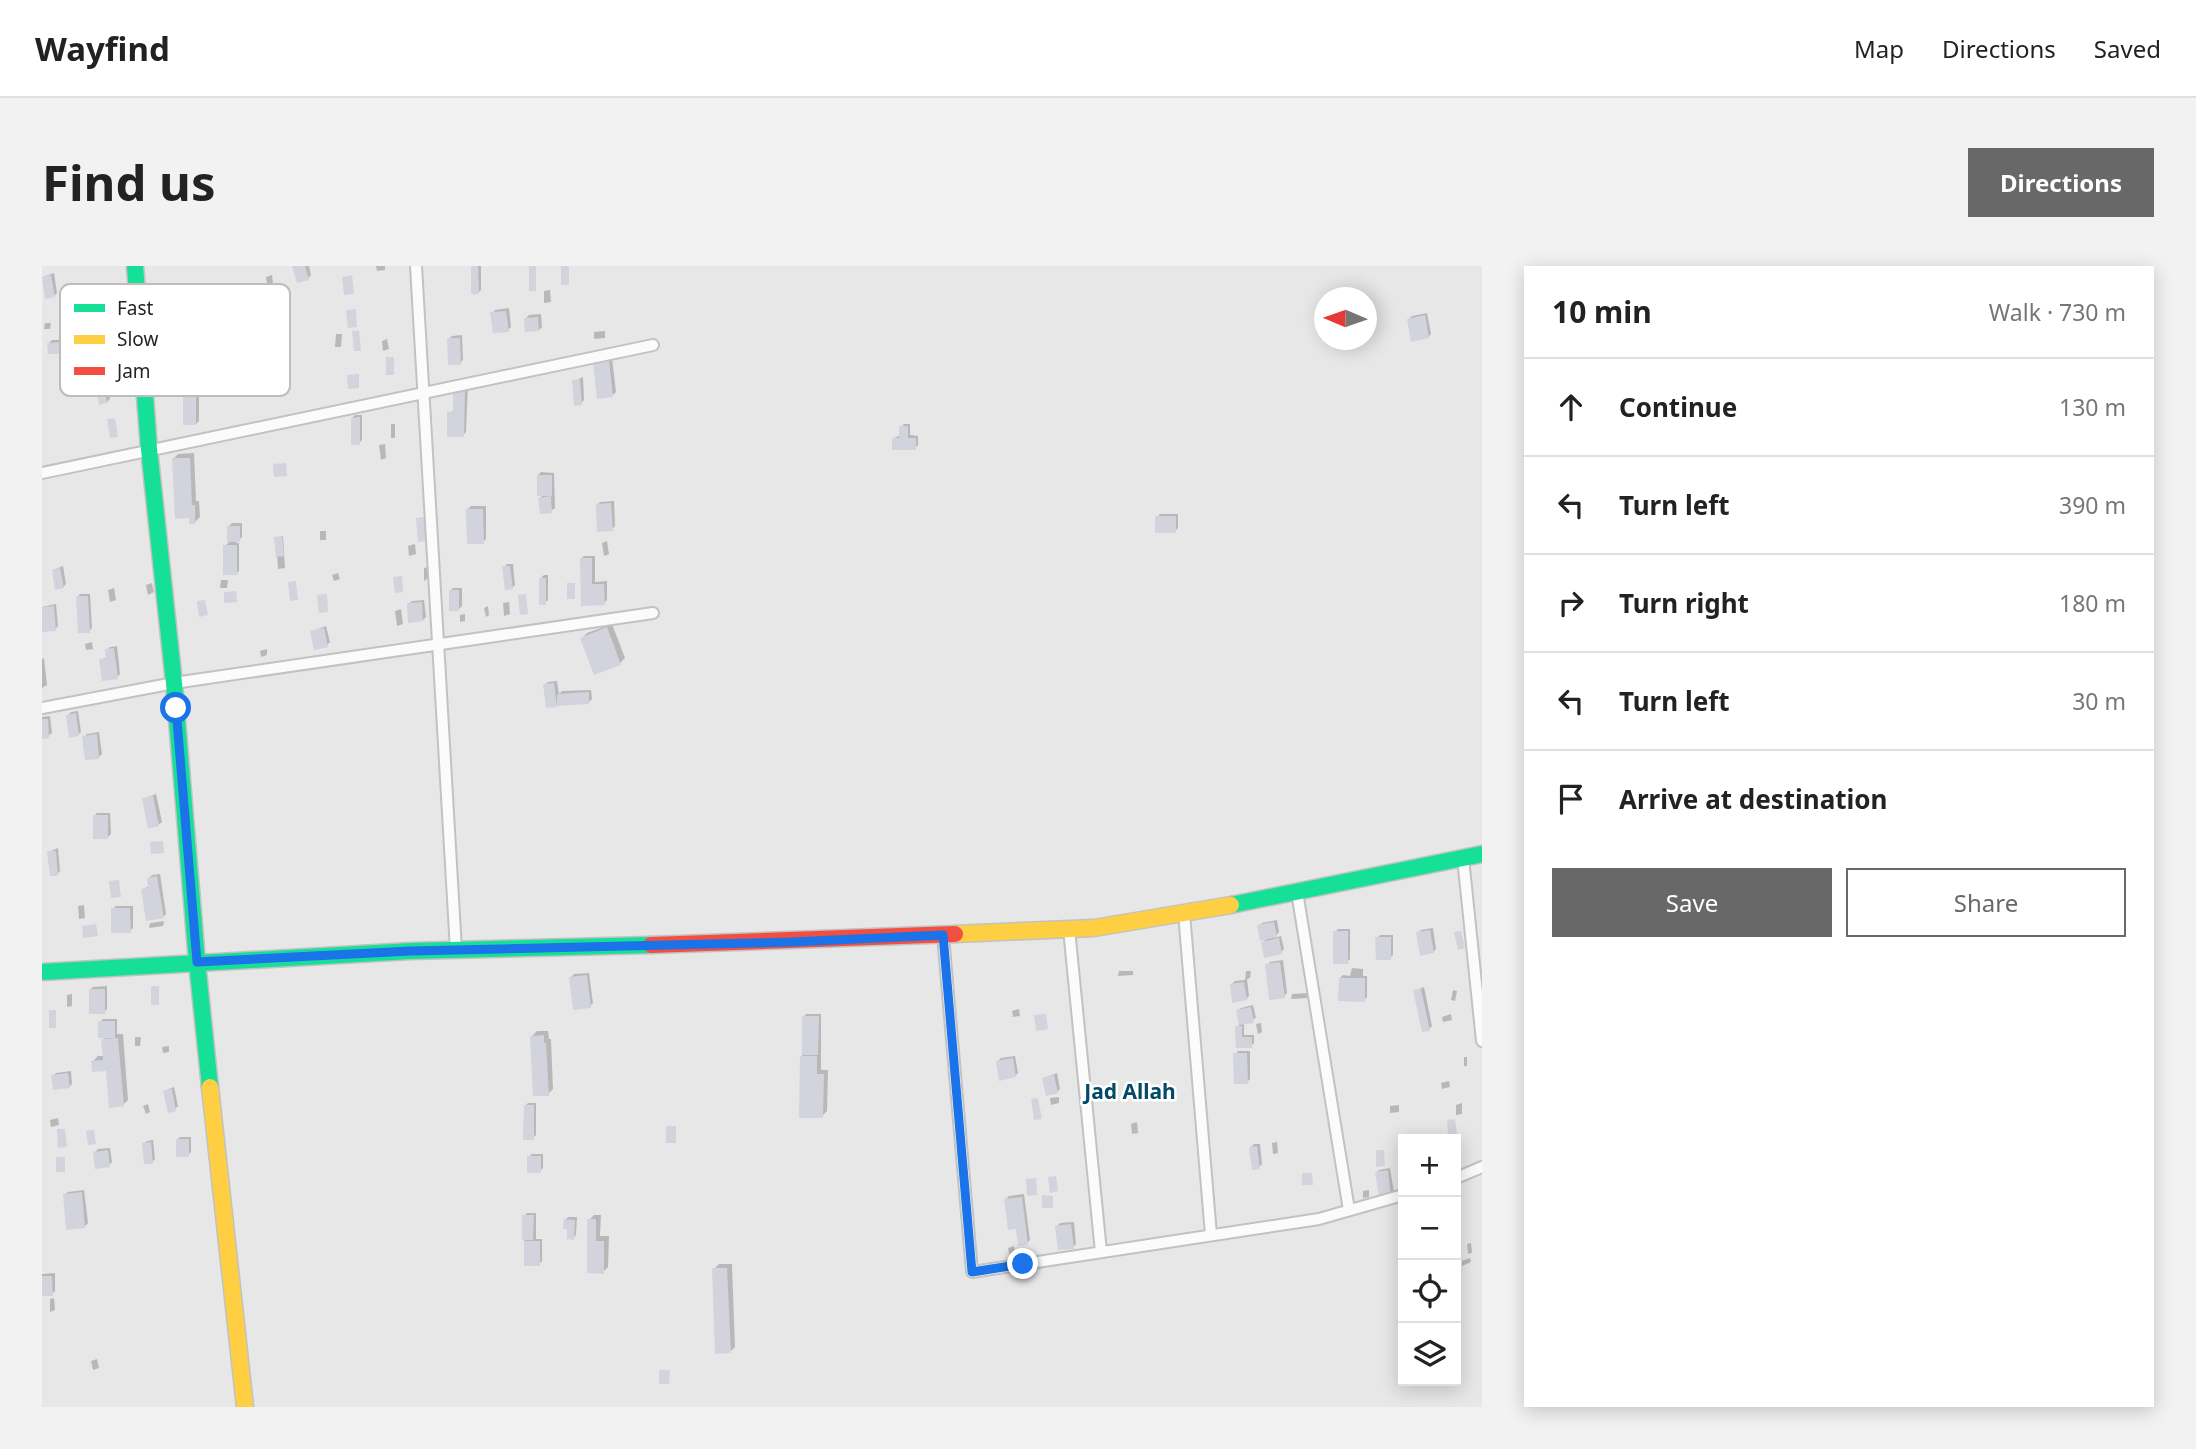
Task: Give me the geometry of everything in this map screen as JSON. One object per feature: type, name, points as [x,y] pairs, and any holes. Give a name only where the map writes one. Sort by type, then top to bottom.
[{"type":"street","points":[[135,266],[136,284]]},
{"type":"street","points":[[416,266],[456,950]]},
{"type":"street","points":[[42,473],[653,345]]},
{"type":"street","points":[[145,396],[174,682],[197,962],[245,1407]]},
{"type":"street","points":[[42,708],[174,682],[653,613]]},
{"type":"street","points":[[42,972],[456,950],[792,942],[1094,928],[1297,892],[1482,854]]},
{"type":"street","points":[[1463,858],[1482,1041]]},
{"type":"street","points":[[1297,892],[1349,1210]]},
{"type":"street","points":[[1184,913],[1211,1235]]},
{"type":"street","points":[[1069,929],[1101,1252]]},
{"type":"street","points":[[943,935],[972,1272],[1319,1219],[1398,1196]]},
{"type":"street","points":[[1461,1176],[1482,1167]]},
{"type":"building","points":[[292,266],[305,266],[309,280],[297,283]]},
{"type":"building","points":[[471,266],[478,266],[479,294],[471,294]]},
{"type":"building","points":[[529,266],[536,266],[536,291],[529,291]]},
{"type":"building","points":[[561,266],[569,266],[569,285],[561,285]]},
{"type":"building","points":[[51,275],[55,297],[45,299],[42,277]]},
{"type":"building","points":[[352,275],[354,294],[344,295],[342,277]]},
{"type":"building","points":[[356,309],[357,327],[348,328],[346,310]]},
{"type":"building","points":[[506,311],[509,332],[493,333],[490,312]]},
{"type":"building","points":[[1425,315],[1429,338],[1411,342],[1407,319]]},
{"type":"building","points":[[538,317],[539,331],[525,332],[524,318]]},
{"type":"building","points":[[359,330],[361,351],[354,351],[352,331]]},
{"type":"building","points":[[447,338],[460,338],[461,365],[448,365]]},
{"type":"building","points":[[60,342],[60,354],[48,354],[47,343]]},
{"type":"building","points":[[386,357],[394,357],[394,375],[386,375]]},
{"type":"building","points":[[609,360],[613,397],[597,399],[593,362]]},
{"type":"building","points":[[359,374],[359,388],[348,389],[347,375]]},
{"type":"building","points":[[580,379],[582,405],[574,406],[572,380]]},
{"type":"building","points":[[453,387],[465,387],[464,437],[447,437],[447,412],[453,412]]},
{"type":"building","points":[[98,396],[106,396],[107,403],[99,405]]},
{"type":"building","points":[[183,396],[196,396],[196,425],[183,425]]},
{"type":"building","points":[[360,417],[360,445],[351,445],[351,418]]},
{"type":"building","points":[[115,418],[118,437],[110,438],[107,419]]},
{"type":"building","points":[[899,426],[908,426],[908,438],[916,438],[916,450],[892,450],[892,438],[899,438]]},
{"type":"building","points":[[172,458],[190,458],[195,524],[189,524],[189,518],[175,519]]},
{"type":"building","points":[[286,463],[287,476],[274,477],[273,464]]},
{"type":"building","points":[[537,475],[552,475],[552,496],[537,496]]},
{"type":"building","points":[[551,496],[552,513],[540,514],[538,498]]},
{"type":"building","points":[[611,503],[613,531],[597,532],[596,504]]},
{"type":"building","points":[[466,509],[483,509],[484,544],[467,544]]},
{"type":"building","points":[[1155,516],[1176,516],[1176,533],[1155,533]]},
{"type":"building","points":[[425,517],[426,541],[418,542],[416,518]]},
{"type":"building","points":[[227,526],[240,526],[240,542],[227,542]]},
{"type":"building","points":[[282,536],[284,556],[276,557],[274,537]]},
{"type":"building","points":[[223,545],[237,545],[237,575],[223,575]]},
{"type":"building","points":[[580,558],[592,558],[592,584],[604,584],[605,605],[581,606]]},
{"type":"building","points":[[502,566],[510,566],[513,589],[505,590]]},
{"type":"building","points":[[60,568],[64,588],[55,590],[52,570]]},
{"type":"building","points":[[402,576],[403,592],[395,593],[393,577]]},
{"type":"building","points":[[539,578],[546,578],[546,605],[539,605]]},
{"type":"building","points":[[296,581],[298,600],[290,601],[288,582]]},
{"type":"building","points":[[567,583],[575,583],[575,599],[567,599]]},
{"type":"building","points":[[449,590],[459,590],[459,611],[449,611]]},
{"type":"building","points":[[236,591],[237,602],[224,603],[224,592]]},
{"type":"building","points":[[327,594],[328,612],[319,613],[317,595]]},
{"type":"building","points":[[526,594],[528,614],[520,615],[518,595]]},
{"type":"building","points":[[76,596],[88,596],[90,633],[78,633]]},
{"type":"building","points":[[205,600],[208,615],[199,617],[197,601]]},
{"type":"building","points":[[422,602],[423,621],[408,623],[407,603]]},
{"type":"building","points":[[54,606],[56,631],[42,632],[42,607]]},
{"type":"building","points":[[607,627],[621,665],[594,675],[580,638]]},
{"type":"building","points":[[324,628],[328,647],[314,650],[310,631]]},
{"type":"building","points":[[114,648],[118,679],[102,681],[99,659],[106,658],[105,649]]},
{"type":"building","points":[[554,683],[557,707],[546,708],[543,684]]},
{"type":"building","points":[[589,692],[589,704],[557,706],[557,694]]},
{"type":"building","points":[[76,713],[79,736],[69,738],[66,715]]},
{"type":"building","points":[[42,719],[48,719],[49,738],[42,739]]},
{"type":"building","points":[[97,734],[99,759],[85,760],[82,736]]},
{"type":"building","points":[[153,796],[159,826],[148,829],[142,798]]},
{"type":"building","points":[[93,815],[108,815],[108,839],[93,839]]},
{"type":"building","points":[[163,841],[164,853],[151,854],[150,842]]},
{"type":"building","points":[[47,851],[56,851],[58,876],[50,876]]},
{"type":"building","points":[[157,876],[164,918],[146,921],[141,889],[148,888],[147,878]]},
{"type":"building","points":[[119,880],[121,897],[111,898],[109,881]]},
{"type":"building","points":[[111,908],[130,908],[131,933],[111,933]]},
{"type":"building","points":[[1274,922],[1277,937],[1260,941],[1257,925]]},
{"type":"building","points":[[96,924],[98,936],[83,938],[82,926]]},
{"type":"building","points":[[1430,930],[1434,953],[1420,956],[1416,932]]},
{"type":"building","points":[[1333,931],[1348,931],[1348,964],[1333,964]]},
{"type":"building","points":[[1461,931],[1465,948],[1458,950],[1454,932]]},
{"type":"building","points":[[1375,937],[1391,937],[1391,960],[1376,960]]},
{"type":"building","points":[[1279,938],[1282,954],[1264,958],[1261,942]]},
{"type":"building","points":[[1280,962],[1285,998],[1269,1000],[1265,964]]},
{"type":"building","points":[[587,975],[591,1008],[573,1010],[569,977]]},
{"type":"building","points":[[1339,978],[1365,978],[1365,1002],[1338,1001]]},
{"type":"building","points":[[1244,982],[1247,1000],[1232,1003],[1230,984]]},
{"type":"building","points":[[151,986],[159,986],[159,1005],[151,1005]]},
{"type":"building","points":[[89,989],[105,989],[105,1014],[89,1014]]},
{"type":"building","points":[[1421,989],[1430,1031],[1422,1032],[1413,990]]},
{"type":"building","points":[[1251,1007],[1254,1023],[1239,1025],[1236,1010]]},
{"type":"building","points":[[49,1010],[56,1010],[56,1028],[49,1028]]},
{"type":"building","points":[[1046,1014],[1048,1029],[1036,1031],[1034,1015]]},
{"type":"building","points":[[802,1016],[819,1016],[818,1055],[802,1055]]},
{"type":"building","points":[[98,1021],[115,1021],[115,1038],[98,1038]]},
{"type":"building","points":[[1235,1026],[1242,1026],[1242,1037],[1252,1037],[1252,1048],[1236,1048]]},
{"type":"building","points":[[544,1035],[549,1096],[533,1096],[530,1036]]},
{"type":"building","points":[[118,1038],[124,1106],[109,1108],[106,1071],[92,1072],[91,1061],[103,1060],[101,1039]]},
{"type":"building","points":[[1233,1053],[1247,1053],[1248,1084],[1234,1084]]},
{"type":"building","points":[[800,1056],[817,1056],[817,1074],[824,1074],[823,1118],[799,1118]]},
{"type":"building","points":[[1013,1058],[1016,1077],[999,1081],[996,1061]]},
{"type":"building","points":[[68,1073],[70,1088],[53,1090],[51,1075]]},
{"type":"building","points":[[1054,1075],[1058,1093],[1046,1096],[1042,1078]]},
{"type":"building","points":[[172,1089],[176,1111],[168,1113],[163,1091]]},
{"type":"building","points":[[1038,1098],[1042,1119],[1034,1120],[1031,1099]]},
{"type":"building","points":[[524,1105],[534,1105],[534,1140],[523,1140]]},
{"type":"building","points":[[1455,1119],[1457,1134],[1448,1134],[1447,1120]]},
{"type":"building","points":[[666,1126],[676,1126],[676,1143],[666,1143]]},
{"type":"building","points":[[57,1129],[65,1129],[67,1147],[58,1148]]},
{"type":"building","points":[[94,1130],[96,1144],[88,1145],[86,1131]]},
{"type":"building","points":[[176,1139],[189,1139],[189,1157],[176,1157]]},
{"type":"building","points":[[151,1142],[153,1164],[144,1164],[142,1143]]},
{"type":"building","points":[[1257,1146],[1260,1169],[1252,1170],[1249,1147]]},
{"type":"building","points":[[108,1150],[110,1167],[95,1169],[93,1152]]},
{"type":"building","points":[[1376,1150],[1384,1150],[1385,1166],[1376,1167]]},
{"type":"building","points":[[527,1156],[541,1156],[541,1173],[527,1173]]},
{"type":"building","points":[[56,1157],[65,1157],[65,1172],[56,1172]]},
{"type":"building","points":[[1388,1170],[1391,1196],[1379,1198],[1375,1172]]},
{"type":"building","points":[[1302,1173],[1312,1173],[1313,1185],[1302,1185]]},
{"type":"building","points":[[1056,1176],[1058,1191],[1050,1193],[1048,1177]]},
{"type":"building","points":[[1036,1178],[1037,1195],[1027,1196],[1026,1179]]},
{"type":"building","points":[[82,1192],[85,1228],[66,1230],[63,1194]]},
{"type":"building","points":[[1042,1195],[1053,1196],[1053,1208],[1042,1208]]},
{"type":"building","points":[[1022,1197],[1028,1245],[1018,1246],[1016,1229],[1008,1230],[1004,1199]]},
{"type":"building","points":[[522,1215],[534,1215],[533,1240],[522,1240]]},
{"type":"building","points":[[564,1219],[575,1220],[574,1240],[567,1239],[567,1229],[563,1229]]},
{"type":"building","points":[[587,1219],[596,1219],[596,1241],[604,1241],[604,1274],[587,1273]]},
{"type":"building","points":[[1071,1224],[1074,1249],[1058,1250],[1055,1226]]},
{"type":"building","points":[[524,1241],[540,1241],[540,1266],[524,1266]]},
{"type":"building","points":[[712,1268],[727,1268],[731,1353],[715,1354]]},
{"type":"building","points":[[42,1276],[52,1276],[53,1296],[42,1296]]},
{"type":"building","points":[[659,1370],[670,1370],[669,1384],[659,1384]]},
{"type":"traffic: fast","points":[[135,266],[136,284]]},
{"type":"traffic: fast","points":[[145,396],[210,1087]]},
{"type":"traffic: fast","points":[[1231,905],[1482,854]]},
{"type":"traffic: fast","points":[[42,972],[411,951],[651,945]]},
{"type":"traffic: slow","points":[[955,934],[1094,928],[1231,905]]},
{"type":"traffic: slow","points":[[210,1087],[245,1407]]},
{"type":"traffic: jam","points":[[651,945],[955,934]]},
{"type":"district","name":"Jad Allah","points":[[1130,1091]]},
{"type":"route","points":[[176,708],[197,962],[411,951],[792,942],[943,935],[972,1272],[1023,1264]]}]
